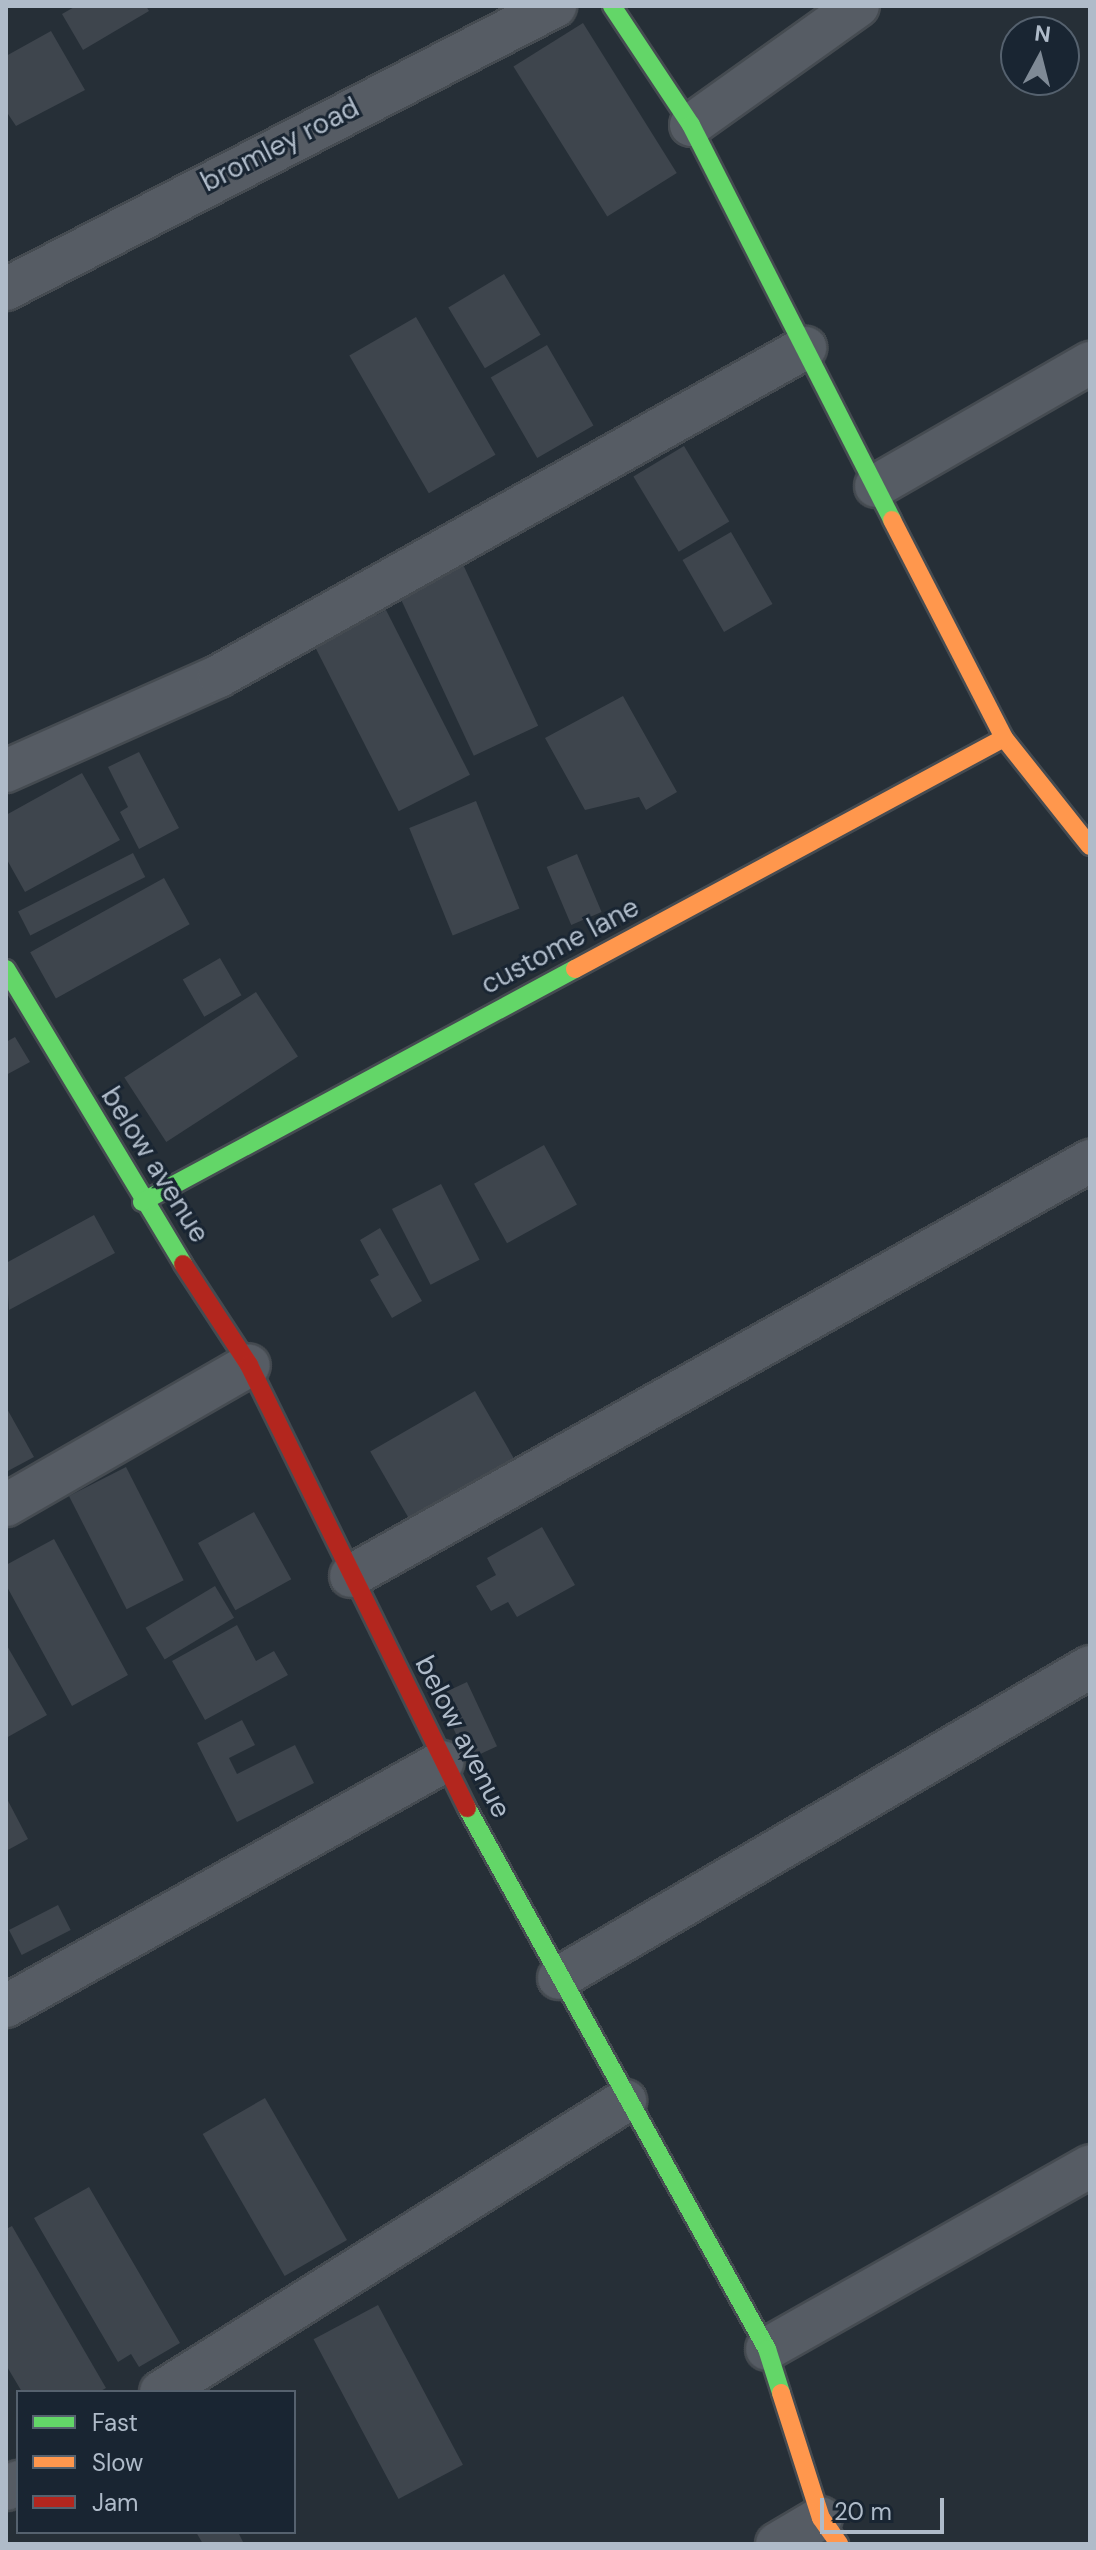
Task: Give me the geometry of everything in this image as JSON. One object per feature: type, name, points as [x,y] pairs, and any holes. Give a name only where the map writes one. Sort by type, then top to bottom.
[{"type":"street","name":"bromley road","points":[[6,289],[555,6]]},
{"type":"street","points":[[612,6],[691,125],[1004,738],[1090,846]]},
{"type":"street","points":[[691,125],[858,6]]},
{"type":"street","points":[[6,771],[219,676],[805,348]]},
{"type":"street","points":[[876,486],[1090,363]]},
{"type":"street","name":"custome lane","points":[[142,1202],[1004,738]]},
{"type":"street","name":"below avenue","points":[[11,991],[142,1202],[249,1365],[442,1762],[625,2101],[767,2349],[830,2531]]},
{"type":"street","points":[[351,1576],[1090,1161]]},
{"type":"street","points":[[6,1505],[249,1365]]},
{"type":"street","points":[[559,1978],[1090,1667]]},
{"type":"street","points":[[6,2006],[442,1762]]},
{"type":"street","points":[[164,2390],[625,2101]]},
{"type":"street","points":[[767,2349],[1090,2166]]},
{"type":"street","points":[[777,2544],[830,2531]]},
{"type":"building","points":[[76,6],[146,6],[149,11],[83,50],[62,14]]},
{"type":"building","points":[[583,23],[677,173],[607,217],[513,66]]},
{"type":"building","points":[[51,31],[85,90],[16,126],[6,111],[6,56]]},
{"type":"building","points":[[504,274],[541,335],[485,368],[448,307]]},
{"type":"building","points":[[416,317],[496,455],[429,493],[349,356]]},
{"type":"building","points":[[547,345],[594,426],[537,458],[491,378]]},
{"type":"building","points":[[684,446],[729,521],[679,552],[633,476]]},
{"type":"building","points":[[731,532],[772,604],[724,632],[683,560]]},
{"type":"building","points":[[460,558],[538,726],[474,756],[396,588]]},
{"type":"building","points":[[386,610],[470,775],[399,811],[315,646]]},
{"type":"building","points":[[623,696],[677,792],[646,810],[639,797],[585,810],[545,738]]},
{"type":"building","points":[[139,752],[179,828],[139,849],[120,812],[128,807],[108,767]]},
{"type":"building","points":[[82,773],[120,840],[25,892],[6,858],[6,815]]},
{"type":"building","points":[[476,801],[519,909],[453,936],[409,828]]},
{"type":"building","points":[[133,853],[145,877],[30,936],[18,912]]},
{"type":"building","points":[[577,854],[602,912],[571,925],[547,867]]},
{"type":"building","points":[[164,878],[190,924],[56,999],[30,952]]},
{"type":"building","points":[[220,958],[242,995],[204,1017],[183,980]]},
{"type":"building","points":[[256,992],[298,1057],[166,1142],[124,1078]]},
{"type":"building","points":[[15,1037],[30,1062],[6,1075],[6,1042]]},
{"type":"building","points":[[544,1145],[577,1204],[507,1243],[474,1184]]},
{"type":"building","points":[[441,1184],[480,1260],[431,1285],[392,1209]]},
{"type":"building","points":[[94,1215],[115,1253],[9,1310],[6,1263]]},
{"type":"building","points":[[380,1228],[422,1301],[392,1318],[370,1280],[379,1275],[360,1240]]},
{"type":"building","points":[[475,1391],[519,1467],[414,1528],[370,1452]]},
{"type":"building","points":[[6,1407],[34,1457],[6,1472]]},
{"type":"building","points":[[126,1467],[184,1580],[127,1609],[69,1496]]},
{"type":"building","points":[[254,1512],[291,1579],[235,1610],[198,1543]]},
{"type":"building","points":[[542,1527],[575,1585],[517,1617],[508,1602],[491,1611],[476,1586],[496,1575],[487,1558]]},
{"type":"building","points":[[54,1539],[128,1675],[72,1706],[6,1585],[6,1565]]},
{"type":"building","points":[[215,1586],[234,1618],[165,1659],[146,1628]]},
{"type":"building","points":[[237,1625],[256,1661],[274,1651],[288,1675],[205,1720],[172,1661]]},
{"type":"building","points":[[6,1644],[47,1715],[6,1738]]},
{"type":"building","points":[[467,1682],[497,1746],[468,1760],[438,1696]]},
{"type":"building","points":[[242,1720],[255,1745],[229,1758],[237,1774],[295,1745],[314,1783],[237,1822],[197,1743]]},
{"type":"building","points":[[6,1797],[28,1839],[6,1851]]},
{"type":"building","points":[[58,1905],[71,1930],[22,1955],[9,1930]]},
{"type":"building","points":[[265,2098],[347,2240],[285,2276],[203,2134]]},
{"type":"building","points":[[89,2187],[180,2343],[139,2367],[131,2354],[118,2362],[34,2218]]},
{"type":"building","points":[[12,2226],[106,2388],[21,2390],[6,2365],[6,2229]]},
{"type":"building","points":[[378,2305],[463,2465],[399,2499],[314,2339]]},
{"type":"building","points":[[197,2534],[239,2534],[244,2544],[203,2544]]},
{"type":"traffic: fast","points":[[612,6],[691,125],[892,520]]},
{"type":"traffic: fast","points":[[6,969],[183,1264]]},
{"type":"traffic: fast","points":[[142,1202],[575,969]]},
{"type":"traffic: fast","points":[[467,1808],[767,2349],[781,2393]]},
{"type":"traffic: slow","points":[[892,520],[1004,738],[1090,846]]},
{"type":"traffic: slow","points":[[575,969],[1004,738]]},
{"type":"traffic: slow","points":[[781,2393],[821,2518],[839,2544]]},
{"type":"traffic: jam","points":[[183,1264],[249,1365],[467,1808]]}]
